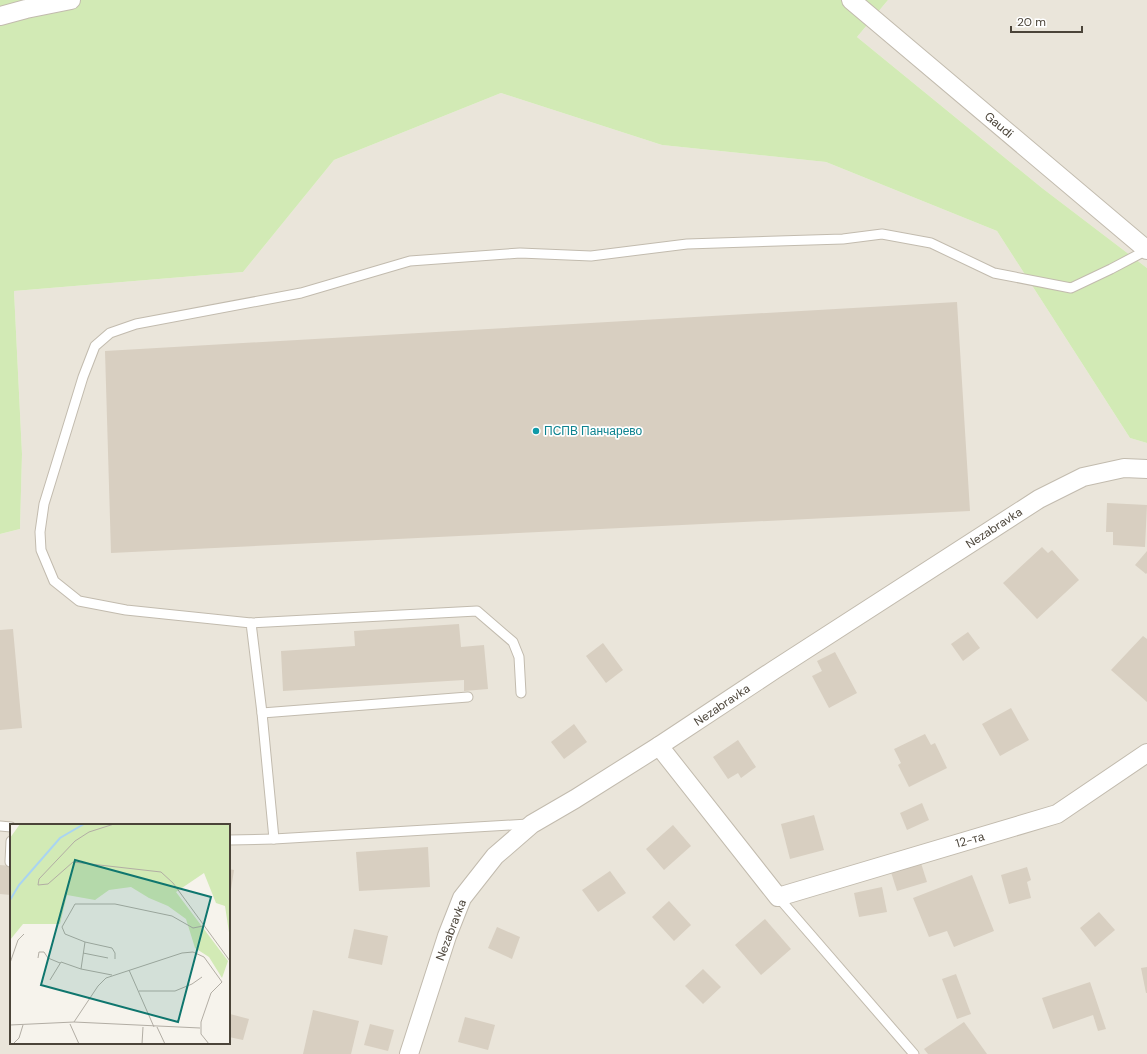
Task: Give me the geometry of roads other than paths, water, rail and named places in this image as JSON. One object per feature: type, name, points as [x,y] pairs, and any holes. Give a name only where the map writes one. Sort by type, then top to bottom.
[{"type":"street","points":[[0,16],[71,0]]},
{"type":"street","name":"Gaudi","points":[[851,0],[1147,250]]},
{"type":"street","name":"Nezabravka","points":[[408,1054],[447,936],[462,898],[495,856],[532,824],[575,799],[659,746],[1039,499],[1083,477],[1124,468],[1147,469]]},
{"type":"street","points":[[659,746],[778,896]]},
{"type":"street","name":"12-та","points":[[778,896],[1057,814],[1147,753]]},
{"type":"lane","points":[[521,693],[519,657],[513,642],[478,611],[252,623],[126,610],[79,601],[54,581],[41,550],[40,532],[44,504],[83,377],[95,346],[110,333],[136,324],[255,300],[301,293],[410,261],[520,253],[591,256],[686,244],[843,239],[882,234],[931,243],[994,273],[1071,288],[1111,270],[1147,250]]},
{"type":"lane","points":[[252,623],[274,839]]},
{"type":"lane","points":[[262,713],[468,696]]},
{"type":"lane","points":[[230,840],[274,839],[532,824]]},
{"type":"lane","points":[[0,826],[10,827]]},
{"type":"lane","points":[[778,896],[914,1054]]},
{"type":"place","name":"ПСПВ Панчарево","points":[[536,431]]}]
